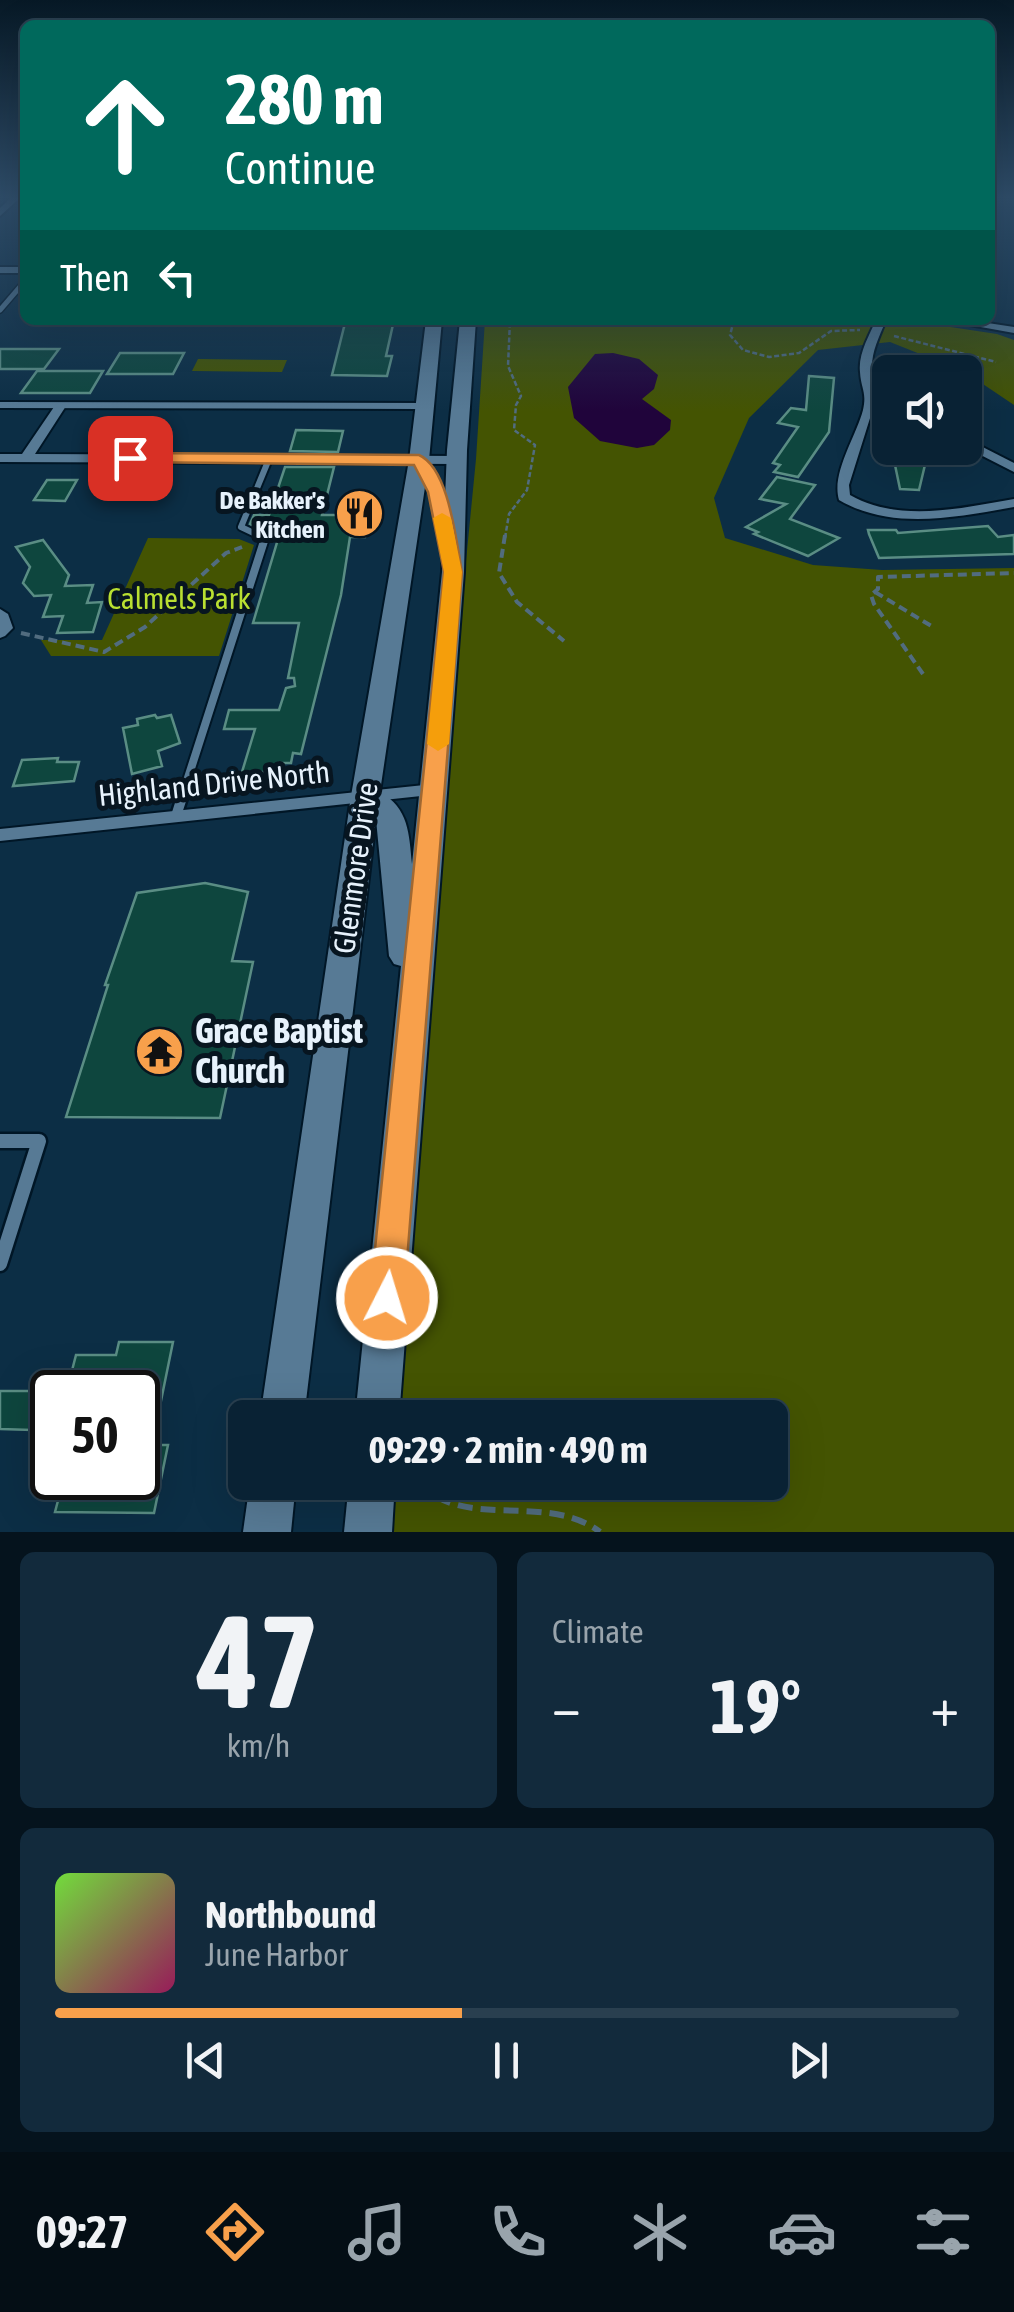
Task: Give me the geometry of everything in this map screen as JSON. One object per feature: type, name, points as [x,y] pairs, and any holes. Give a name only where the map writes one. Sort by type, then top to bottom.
[{"type":"main road","name":"Glenmore Drive","points":[[284,1400],[365,796],[419,460],[433,325]]},
{"type":"main road","points":[[378,1400],[453,572],[468,325]]},
{"type":"main road","points":[[419,460],[429,472],[436,492],[453,572]]},
{"type":"main road","points":[[365,796],[384,806],[393,822],[410,1019]]},
{"type":"main road","points":[[267,1532],[271,1500]]},
{"type":"main road","points":[[368,1532],[371,1500]]},
{"type":"street","points":[[979,325],[1011,330],[1014,318]]},
{"type":"street","points":[[880,325],[868,351],[865,373],[872,392],[843,485],[844,497],[856,507],[886,514],[964,512],[1014,503]]},
{"type":"street","points":[[26,458],[60,406]]},
{"type":"street","points":[[982,451],[1014,468]]},
{"type":"street","points":[[0,458],[457,460]]},
{"type":"street","name":"Highland Drive North","points":[[0,834],[434,790]]},
{"type":"lane","points":[[0,310],[20,287]]},
{"type":"lane","points":[[0,405],[424,406]]},
{"type":"lane","points":[[176,816],[266,538],[241,526],[269,459]]},
{"type":"lane","points":[[0,1141],[39,1141],[0,1264]]},
{"type":"path","points":[[510,325],[508,366],[521,396],[516,405],[514,430],[535,445],[527,490],[510,514],[500,573],[507,591],[564,640]]},
{"type":"path","points":[[2,625],[104,652],[145,627],[226,553],[266,538]]},
{"type":"path","points":[[923,674],[874,604],[871,595],[878,577],[1014,573]]},
{"type":"path","points":[[875,592],[933,627]]},
{"type":"path","points":[[428,1500],[431,1506]]},
{"type":"path","points":[[516,1520],[576,1516],[600,1532]]},
{"type":"green space","points":[[485,325],[937,325],[1014,340],[1014,405],[982,383],[982,355],[922,355],[890,342],[818,350],[749,418],[714,498],[725,538],[813,565],[882,570],[1014,568],[1014,1532],[389,1532],[392,1500],[788,1500],[788,1400],[400,1400],[447,755],[476,459]]},
{"type":"green space","points":[[198,359],[287,360],[282,372],[192,371]]},
{"type":"green space","name":"Calmels Park","points":[[148,538],[239,539],[254,545],[219,656],[51,656],[41,640],[102,640]]},
{"type":"shaded area","points":[[613,353],[639,359],[658,375],[654,389],[642,399],[671,420],[670,430],[654,445],[637,448],[600,441],[574,418],[568,387],[595,354]]},
{"type":"building","points":[[393,325],[386,356],[392,356],[387,376],[332,375],[344,327]]},
{"type":"building","points":[[0,349],[59,349],[44,369],[0,369]]},
{"type":"building","points":[[120,353],[184,353],[173,374],[107,374]]},
{"type":"building","points":[[37,371],[103,371],[90,393],[21,393]]},
{"type":"building","points":[[809,376],[834,378],[829,432],[798,477],[774,472],[780,465],[773,463],[798,427],[778,423],[791,408],[806,410]]},
{"type":"building","points":[[296,430],[343,431],[338,452],[290,451]]},
{"type":"building","points":[[895,465],[925,465],[919,490],[900,489]]},
{"type":"building","points":[[285,467],[334,467],[322,515],[368,515],[365,537],[350,537],[341,595],[301,754],[293,753],[291,763],[279,763],[277,772],[242,772],[255,729],[224,729],[229,710],[279,710],[286,688],[295,686],[294,678],[288,678],[299,623],[253,623],[278,539],[250,524],[254,515],[269,515]]},
{"type":"building","points":[[777,477],[815,485],[790,519],[839,538],[808,556],[746,527],[786,504],[760,499]]},
{"type":"building","points":[[47,480],[77,480],[65,501],[34,500]]},
{"type":"building","points":[[988,526],[998,537],[1014,535],[1014,554],[879,558],[868,530],[898,533]]},
{"type":"building","points":[[43,540],[69,575],[65,586],[93,585],[87,603],[102,602],[93,632],[57,633],[63,616],[43,617],[51,595],[34,596],[23,583],[30,567],[16,547]]},
{"type":"building","points":[[171,715],[180,743],[158,751],[162,766],[132,774],[123,728],[138,725],[137,719]]},
{"type":"building","points":[[58,758],[57,762],[79,762],[74,781],[13,786],[22,760]]},
{"type":"building","name":"Grace Baptist Church","points":[[205,883],[248,892],[232,961],[253,962],[220,1118],[66,1117],[137,893]]},
{"type":"building","points":[[119,1342],[173,1342],[160,1406],[160,1370],[72,1370],[76,1355],[116,1355]]},
{"type":"building","points":[[0,1391],[30,1391],[30,1430],[0,1429]]},
{"type":"building","points":[[160,1445],[168,1445],[160,1484]]},
{"type":"building","points":[[58,1500],[157,1500],[154,1513],[55,1512]]},
{"type":"slow traffic","points":[[438,744],[453,572],[442,518]]},
{"type":"place","name":"De Bakker's Kitchen","points":[[360,514]]},
{"type":"place","name":"Grace Baptist Church","points":[[160,1051]]},
{"type":"route","points":[[130,458],[419,460],[429,472],[436,492],[453,572],[387,1298]]}]
